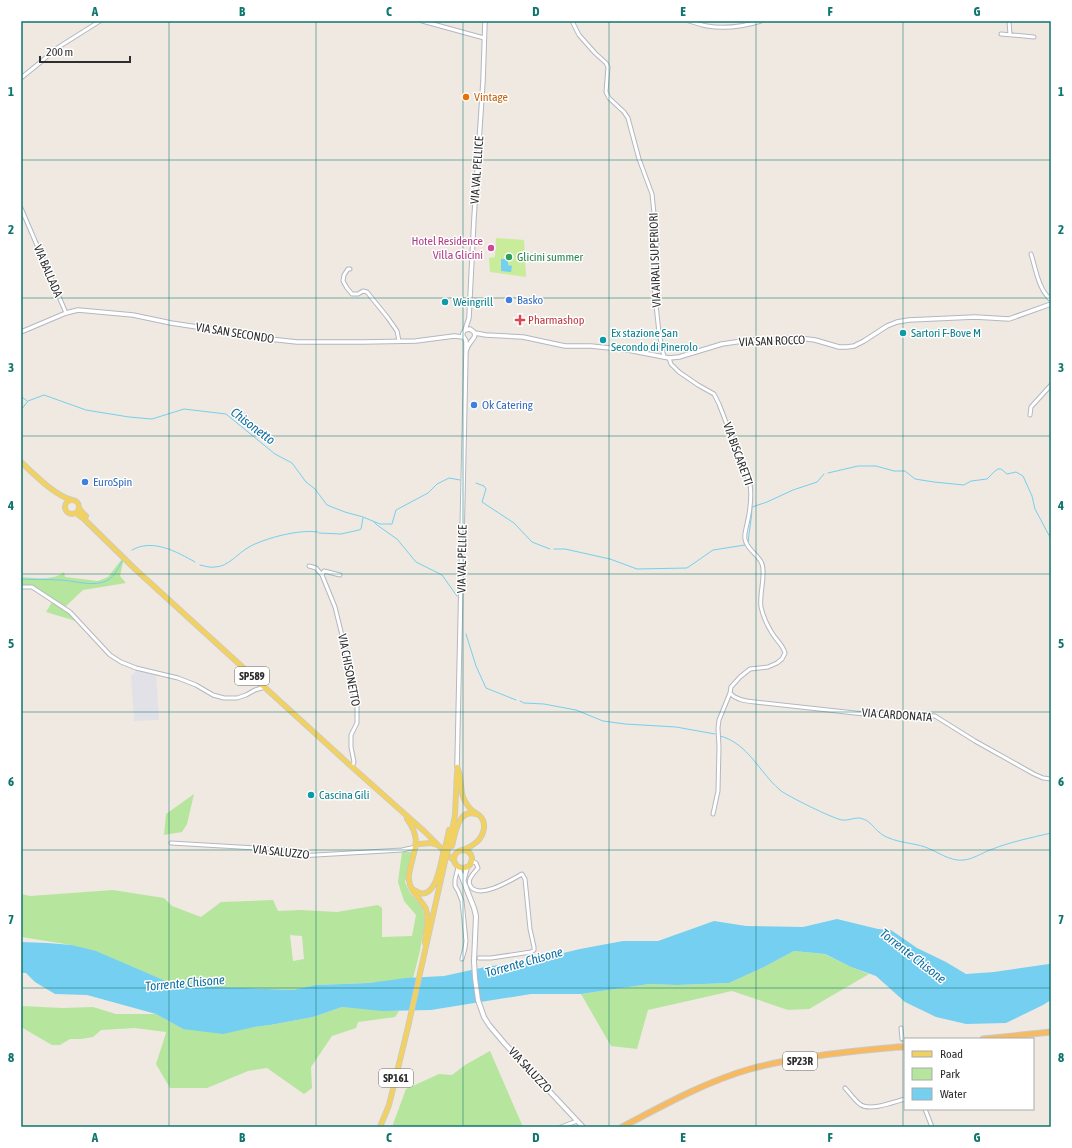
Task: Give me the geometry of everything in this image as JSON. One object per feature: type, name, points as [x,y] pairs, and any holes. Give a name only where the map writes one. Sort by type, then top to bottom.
[{"type":"highway","points":[[997,1038],[1051,1034]]},
{"type":"highway","points":[[1021,1038],[1051,1034]]},
{"type":"highway","name":"SP23R","points":[[622,1127],[679,1097],[750,1070],[798,1058],[902,1048]]},
{"type":"highway","name":"SP23R","points":[[629,1127],[692,1095],[751,1072],[825,1057],[902,1048]]},
{"type":"main road","name":"SP589","points":[[21,462],[58,494],[77,502],[82,512],[144,576]]},
{"type":"main road","name":"SP589","points":[[58,494],[70,514],[76,513],[85,520],[130,564],[406,818],[412,827],[418,846],[408,878],[412,888]]},
{"type":"main road","points":[[66,509],[66,504],[72,500]]},
{"type":"main road","points":[[76,513],[80,508]]},
{"type":"main road","points":[[412,888],[422,893],[427,892],[434,887],[447,856],[475,844],[484,831],[484,823],[482,818],[472,811],[467,805],[463,796],[460,771],[457,767]]},
{"type":"main road","name":"SP161","points":[[380,1127],[388,1105],[408,1027],[447,856],[455,816],[457,767]]},
{"type":"main road","name":"SP589","points":[[393,805],[424,831],[458,867]]},
{"type":"main road","points":[[449,846],[462,817],[472,813],[478,815]]},
{"type":"main road","points":[[416,837],[424,831]]},
{"type":"main road","points":[[418,846],[424,836],[424,831]]},
{"type":"main road","points":[[418,846],[431,843],[438,846]]},
{"type":"main road","points":[[463,879],[467,867],[469,866],[475,844]]},
{"type":"main road","points":[[463,850],[468,852],[471,859]]},
{"type":"main road","points":[[447,856],[457,852]]},
{"type":"main road","points":[[458,867],[467,867]]},
{"type":"main road","name":"VIA SALUZZO","points":[[458,867],[476,916],[474,961],[477,991],[481,1009],[486,1020],[494,1031],[583,1127]]},
{"type":"main road","points":[[412,888],[424,905],[428,915],[425,934],[425,954]]},
{"type":"street","points":[[21,78],[54,50],[100,21]]},
{"type":"street","points":[[422,21],[431,22],[484,38]]},
{"type":"street","name":"VIA VAL PELLICE","points":[[469,318],[483,81],[485,21]]},
{"type":"street","name":"VIA AIRALI SUPERIORI","points":[[572,21],[579,35],[591,49],[606,62],[608,67],[606,92],[613,103],[624,112],[628,118],[639,159],[652,194],[657,243],[654,267],[654,286],[659,333],[666,357]]},
{"type":"street","points":[[689,21],[707,26],[718,27],[749,24],[761,21]]},
{"type":"street","points":[[1009,21],[1010,35]]},
{"type":"street","points":[[1001,34],[1034,37]]},
{"type":"street","name":"VIA BALLADA","points":[[21,208],[66,313]]},
{"type":"street","points":[[1031,254],[1043,290],[1051,300]]},
{"type":"street","points":[[350,269],[348,269],[344,275],[342,281],[352,294],[358,294],[363,291],[367,292],[388,318],[396,331],[399,341]]},
{"type":"street","name":"VIA SAN ROCCO","points":[[474,332],[486,335],[523,337],[565,346],[597,346],[666,357],[679,357],[722,344],[750,340],[799,338],[815,340],[838,347],[847,347],[858,344],[887,326],[897,322],[909,320],[975,317],[1009,319],[1051,304]]},
{"type":"street","name":"VIA SAN SECONDO","points":[[21,332],[66,313],[78,310],[133,315],[171,324],[298,342],[416,341],[454,336]]},
{"type":"street","name":"SP161","points":[[466,352],[464,331],[469,318]]},
{"type":"street","name":"SP161","points":[[466,352],[475,336],[469,318]]},
{"type":"street","points":[[454,336],[468,329],[474,332]]},
{"type":"street","name":"VIA SAN ROCCO","points":[[472,340],[486,335]]},
{"type":"street","points":[[454,336],[472,340]]},
{"type":"street","name":"VIA VAL PELLICE","points":[[457,767],[466,352]]},
{"type":"street","name":"VIA BISCARETTI","points":[[666,357],[679,372],[714,394],[732,436],[751,490],[749,516],[744,536],[745,542],[762,564],[761,607],[766,624],[783,647],[785,653],[782,659],[777,663],[768,667],[750,669],[745,672],[731,687],[719,720],[718,791],[713,814]]},
{"type":"street","points":[[1030,415],[1031,407],[1051,386]]},
{"type":"street","points":[[309,566],[316,568],[322,574],[324,571],[340,575]]},
{"type":"street","name":"VIA CHISONETTO","points":[[322,574],[335,607],[350,668],[357,707],[357,723],[351,735],[354,762],[352,767]]},
{"type":"street","points":[[21,587],[32,587],[70,612],[110,655],[121,662],[136,668],[178,678],[196,685],[214,695],[224,698],[237,698],[254,690],[265,687]]},
{"type":"street","name":"VIA CARDONATA","points":[[730,693],[732,696],[755,702],[864,714],[896,713],[935,716],[975,741],[1034,774],[1043,778],[1051,779]]},
{"type":"street","name":"VIA SALUZZO","points":[[171,843],[289,850],[299,856],[402,850],[418,846]]},
{"type":"street","points":[[471,859],[476,863],[478,868],[469,882],[470,886],[479,891],[491,889],[522,874],[525,879],[530,929],[534,947],[534,950],[531,952],[491,958],[479,958]]},
{"type":"street","points":[[458,867],[454,880],[455,886],[462,901],[466,941],[462,959]]},
{"type":"street","points":[[901,1028],[902,1039]]},
{"type":"street","points":[[845,1088],[859,1104],[866,1107],[874,1107],[904,1099]]},
{"type":"street","points":[[925,1110],[932,1127]]},
{"type":"street","points":[[561,1127],[577,1121]]},
{"type":"shaded area","points":[[136,671],[156,674],[159,720],[134,721],[131,676]]},
{"type":"green space","name":"Glicini summer","points":[[496,238],[524,240],[526,277],[490,272],[489,258],[495,257]]},
{"type":"green space","points":[[122,559],[123,562],[120,576],[126,583],[83,590],[65,607],[36,587],[21,586],[21,577],[49,578],[60,575],[64,572],[65,577],[98,581],[108,577]]},
{"type":"green space","points":[[52,602],[70,613],[76,621],[46,612]]},
{"type":"green space","points":[[194,794],[187,824],[182,832],[164,835],[166,814]]},
{"type":"green space","points":[[402,852],[412,852],[405,882],[410,893],[423,908],[425,921],[420,951],[413,978],[369,983],[316,985],[293,990],[189,986],[168,982],[94,951],[72,945],[21,937],[21,894],[30,896],[113,890],[164,898],[172,906],[201,917],[221,902],[273,900],[278,911],[301,910],[337,912],[378,905],[382,908],[382,937],[412,936],[416,915],[404,901],[398,882]],"holes":[[[290,935],[302,936],[304,959],[293,961]]]},
{"type":"green space","points":[[794,951],[824,954],[869,974],[809,1009],[788,1010],[732,991],[648,1010],[637,1049],[611,1046],[581,994],[649,984],[677,985],[729,983]]},
{"type":"green space","points":[[21,1006],[63,1008],[93,1007],[116,1014],[156,1014],[183,1029],[254,1027],[270,1025],[313,1017],[342,1007],[399,1011],[395,1017],[358,1022],[356,1028],[332,1036],[311,1067],[312,1088],[304,1094],[267,1068],[248,1071],[207,1088],[170,1088],[156,1064],[166,1032],[135,1028],[101,1030],[93,1037],[70,1039],[60,1045],[52,1045],[21,1027]]},
{"type":"green space","points":[[490,1051],[523,1127],[392,1127],[406,1089],[439,1074],[452,1075],[465,1065]]},
{"type":"water","points":[[501,259],[508,259],[508,265],[512,266],[511,272],[501,271]]},
{"type":"water","name":"Torrente Chisone","points":[[837,919],[878,929],[891,930],[917,948],[946,962],[966,974],[994,972],[1049,964],[1051,962],[1051,1000],[1006,1023],[966,1024],[936,1017],[905,1002],[876,976],[851,967],[825,954],[794,951],[729,983],[677,985],[649,984],[581,994],[531,994],[431,1010],[382,1011],[342,1007],[313,1017],[223,1034],[183,1029],[156,1014],[87,995],[55,994],[35,982],[26,973],[21,973],[21,942],[47,943],[72,945],[96,951],[168,982],[189,986],[293,990],[316,985],[369,983],[406,978],[444,976],[485,967],[534,960],[623,941],[658,941],[714,921],[746,926],[803,927]]},
{"type":"waterway","points":[[21,394],[27,401]]},
{"type":"waterway","name":"Chisonetto","points":[[21,410],[28,401],[44,395],[86,410],[129,417],[152,419],[184,409],[226,414],[275,454],[292,463],[306,482],[315,489],[327,505],[380,524],[392,524],[396,510],[428,493],[437,484],[449,478],[460,480]]},
{"type":"waterway","points":[[828,473],[858,466],[876,466],[894,471],[905,471],[915,479],[964,485],[971,481],[987,479],[998,469],[1001,469],[1007,474],[1016,472],[1023,476],[1032,496],[1035,509],[1051,539]]},
{"type":"waterway","points":[[748,543],[752,507],[817,482],[824,474]]},
{"type":"waterway","points":[[476,483],[484,486],[486,489],[482,502],[514,523],[532,542],[550,549]]},
{"type":"waterway","name":"Chisonetto","points":[[319,533],[341,534],[359,530],[361,529],[363,518]]},
{"type":"waterway","points":[[374,522],[397,539],[416,562],[442,575],[457,596]]},
{"type":"waterway","name":"Chisonetto","points":[[200,565],[208,567],[224,565],[249,547],[273,538],[292,533],[311,531],[318,532]]},
{"type":"waterway","name":"Chisonetto","points":[[132,550],[148,545],[156,546],[181,554],[195,562]]},
{"type":"waterway","points":[[554,549],[565,549],[610,559],[637,569],[687,568],[713,550],[745,545]]},
{"type":"waterway","name":"Chisonetto","points":[[21,579],[65,580],[90,584],[102,582],[113,576],[123,560]]},
{"type":"waterway","points":[[466,634],[476,666],[486,688],[516,700]]},
{"type":"waterway","points":[[520,701],[524,703],[544,704],[576,710],[603,721],[676,727],[715,734]]},
{"type":"waterway","points":[[720,736],[730,740],[746,751],[773,783],[780,790],[792,797],[837,819],[845,820],[861,818],[868,821],[880,833],[887,837],[925,847],[954,859],[967,859],[1020,840],[1051,833]]},
{"type":"tunnel","points":[[902,1039],[904,1048]]},
{"type":"place","name":"Vintage","points":[[466,97]]},
{"type":"place","name":"Hotel Residence Villa Glicini","points":[[491,248]]},
{"type":"place","name":"Glicini summer","points":[[509,257]]},
{"type":"place","name":"Basko","points":[[509,300]]},
{"type":"place","name":"Weingrill","points":[[445,302]]},
{"type":"place","name":"Pharmashop","points":[[520,320]]},
{"type":"place","name":"Sartori F-Bove M","points":[[903,333]]},
{"type":"place","name":"Ex stazione San Secondo di Pinerolo","points":[[603,340]]},
{"type":"place","name":"Ok Catering","points":[[474,405]]},
{"type":"place","name":"EuroSpin","points":[[85,482]]},
{"type":"place","name":"Cascina Gili","points":[[311,795]]}]
